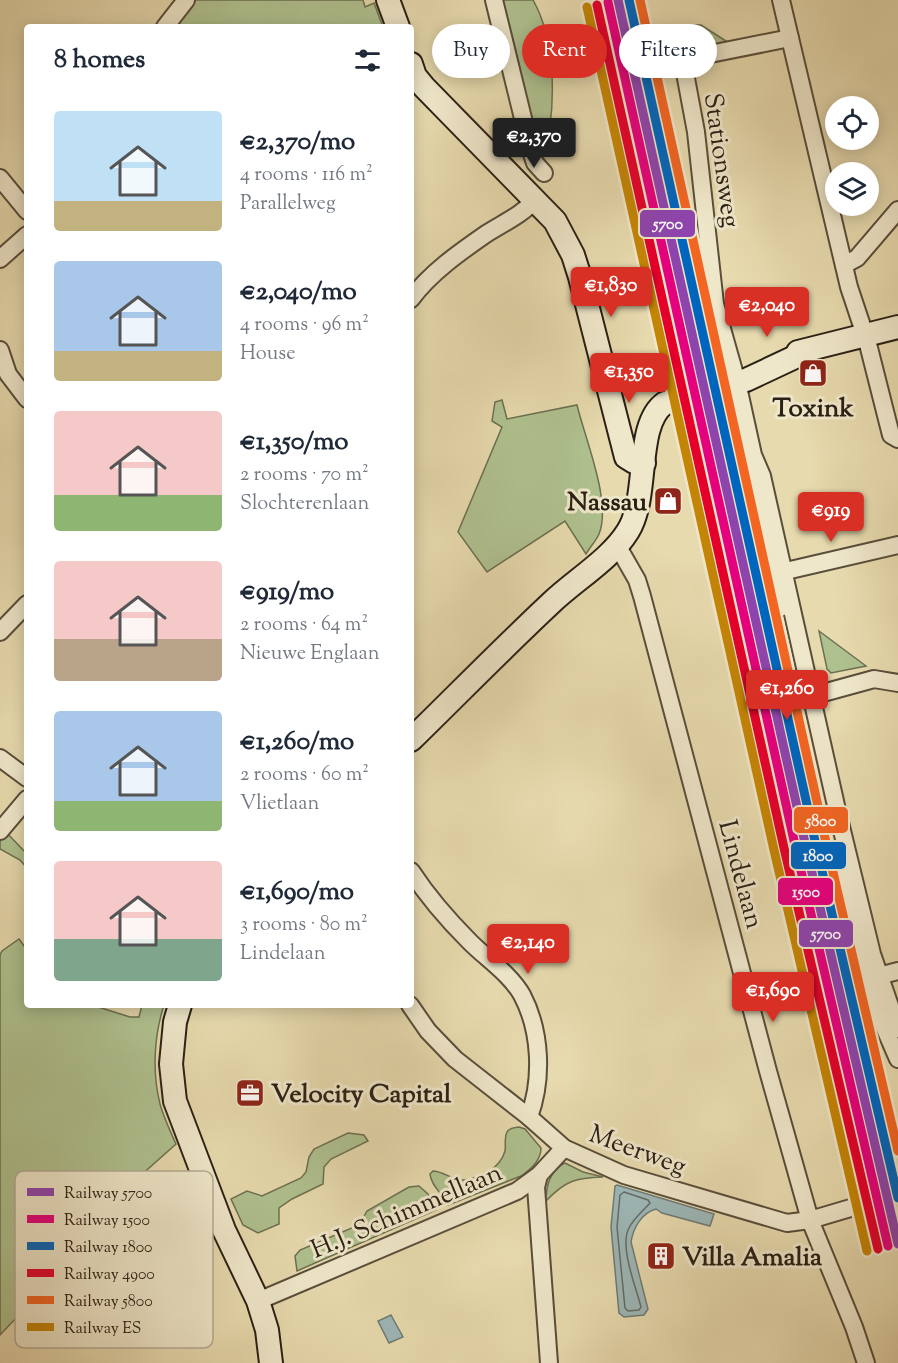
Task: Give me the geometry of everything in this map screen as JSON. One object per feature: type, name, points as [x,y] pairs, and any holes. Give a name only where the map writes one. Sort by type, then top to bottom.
[{"type":"street","points":[[167,24],[186,0]]},
{"type":"street","points":[[388,0],[397,24]]},
{"type":"street","points":[[494,0],[531,151],[535,163],[544,173]]},
{"type":"street","points":[[781,0],[844,265],[891,435],[898,439]]},
{"type":"street","name":"Stationsweg","points":[[790,38],[685,59],[685,73],[696,132],[714,293],[753,455],[762,476],[778,573],[873,977]]},
{"type":"street","points":[[414,75],[555,221],[573,255],[626,457],[634,462],[644,463]]},
{"type":"street","points":[[0,178],[24,206]]},
{"type":"street","points":[[414,296],[448,262],[518,215],[536,199]]},
{"type":"street","points":[[844,265],[857,258],[898,210]]},
{"type":"street","points":[[0,259],[24,238]]},
{"type":"street","points":[[0,272],[24,252]]},
{"type":"street","points":[[414,737],[553,601],[618,545],[636,516],[647,437],[645,423],[651,404],[788,362],[812,349],[898,327]]},
{"type":"street","points":[[0,350],[4,381],[24,397]]},
{"type":"street","name":"Lindelaan","points":[[618,545],[642,596],[765,1060],[810,1220],[854,1327],[866,1363]]},
{"type":"street","points":[[778,573],[898,545]]},
{"type":"street","points":[[0,632],[24,607]]},
{"type":"street","points":[[806,698],[874,679],[898,683]]},
{"type":"street","points":[[0,758],[24,774]]},
{"type":"street","points":[[0,831],[24,803]]},
{"type":"street","points":[[414,876],[427,895],[521,994],[536,1043],[539,1076],[536,1099],[529,1117]]},
{"type":"street","points":[[873,977],[898,971]]},
{"type":"street","points":[[873,977],[898,1029]]},
{"type":"street","points":[[873,977],[875,1006],[898,1059]]},
{"type":"street","points":[[179,1008],[175,1022],[171,1064],[175,1101],[202,1171]]},
{"type":"street","name":"Meerweg","points":[[412,1008],[428,1031],[455,1059],[529,1117],[564,1148],[624,1175],[787,1223],[810,1220],[898,1194]]},
{"type":"street","name":"H.J. Schimmellaan","points":[[258,1301],[517,1191],[539,1175],[564,1148]]},
{"type":"street","points":[[539,1175],[536,1193],[549,1363]]},
{"type":"street","points":[[213,1201],[224,1230],[258,1301],[267,1330],[271,1363]]},
{"type":"green space","points":[[190,0],[363,0],[365,7],[374,3],[382,24],[170,24]]},
{"type":"green space","points":[[500,0],[533,0],[543,24],[522,24],[522,78],[552,78],[550,122],[542,160],[510,38],[510,24],[506,24]]},
{"type":"green space","points":[[717,35],[729,43],[717,46]]},
{"type":"green space","points":[[651,198],[656,225],[647,228],[637,201]]},
{"type":"green space","points":[[653,232],[658,234],[665,272],[660,271],[648,236]]},
{"type":"green space","points":[[502,400],[507,419],[577,405],[596,470],[602,505],[599,534],[586,554],[565,521],[487,572],[458,532],[502,427],[492,421],[495,402]]},
{"type":"green space","points":[[819,631],[866,666],[831,673],[827,669]]},
{"type":"green space","points":[[5,831],[24,851],[24,865],[0,849],[0,838]]},
{"type":"green space","points":[[19,939],[24,946],[24,1008],[102,1008],[130,1017],[139,1017],[141,1008],[163,1008],[156,1042],[157,1092],[176,1144],[146,1171],[15,1171],[15,1319],[0,1335],[0,955]]},
{"type":"green space","points":[[519,1127],[525,1129],[541,1148],[537,1161],[531,1168],[521,1176],[448,1205],[430,1174],[437,1171],[464,1180],[483,1175],[499,1163],[505,1151],[508,1130]]},
{"type":"green space","points":[[348,1133],[364,1135],[368,1141],[331,1159],[324,1167],[323,1184],[279,1208],[279,1224],[258,1233],[243,1225],[231,1199],[247,1191],[262,1196],[301,1178],[306,1172],[309,1157],[314,1149]]},
{"type":"green space","points":[[565,1163],[583,1172],[603,1177],[586,1178],[566,1184],[546,1201],[552,1174]]},
{"type":"green space","points":[[419,1186],[428,1194],[436,1210],[297,1271],[295,1256],[300,1250],[359,1225],[367,1211],[409,1187]]},
{"type":"water","points":[[615,1186],[714,1214],[710,1226],[662,1213],[656,1209],[646,1214],[639,1222],[631,1242],[648,1309],[644,1315],[624,1317],[619,1313],[611,1227]]},
{"type":"water","points":[[391,1315],[403,1337],[389,1343],[378,1321]]},
{"type":"rail line","name":"5700","points":[[618,0],[805,843],[898,1244]]},
{"type":"rail line","name":"1800","points":[[629,0],[815,841],[898,1198]]},
{"type":"rail line","name":"5800","points":[[640,0],[825,838],[898,1151]]},
{"type":"rail line","name":"1500","points":[[608,2],[795,845],[888,1246]]},
{"type":"rail line","name":"4900","points":[[597,5],[784,848],[878,1249]]},
{"type":"rail line","name":"ES","points":[[587,7],[774,850],[867,1251]]},
{"type":"place","name":"Toxink","points":[[813,373]]},
{"type":"place","name":"Nassau","points":[[668,501]]},
{"type":"place","name":"Velocity Capital","points":[[250,1093]]},
{"type":"place","name":"Villa Amalia","points":[[661,1256]]}]
